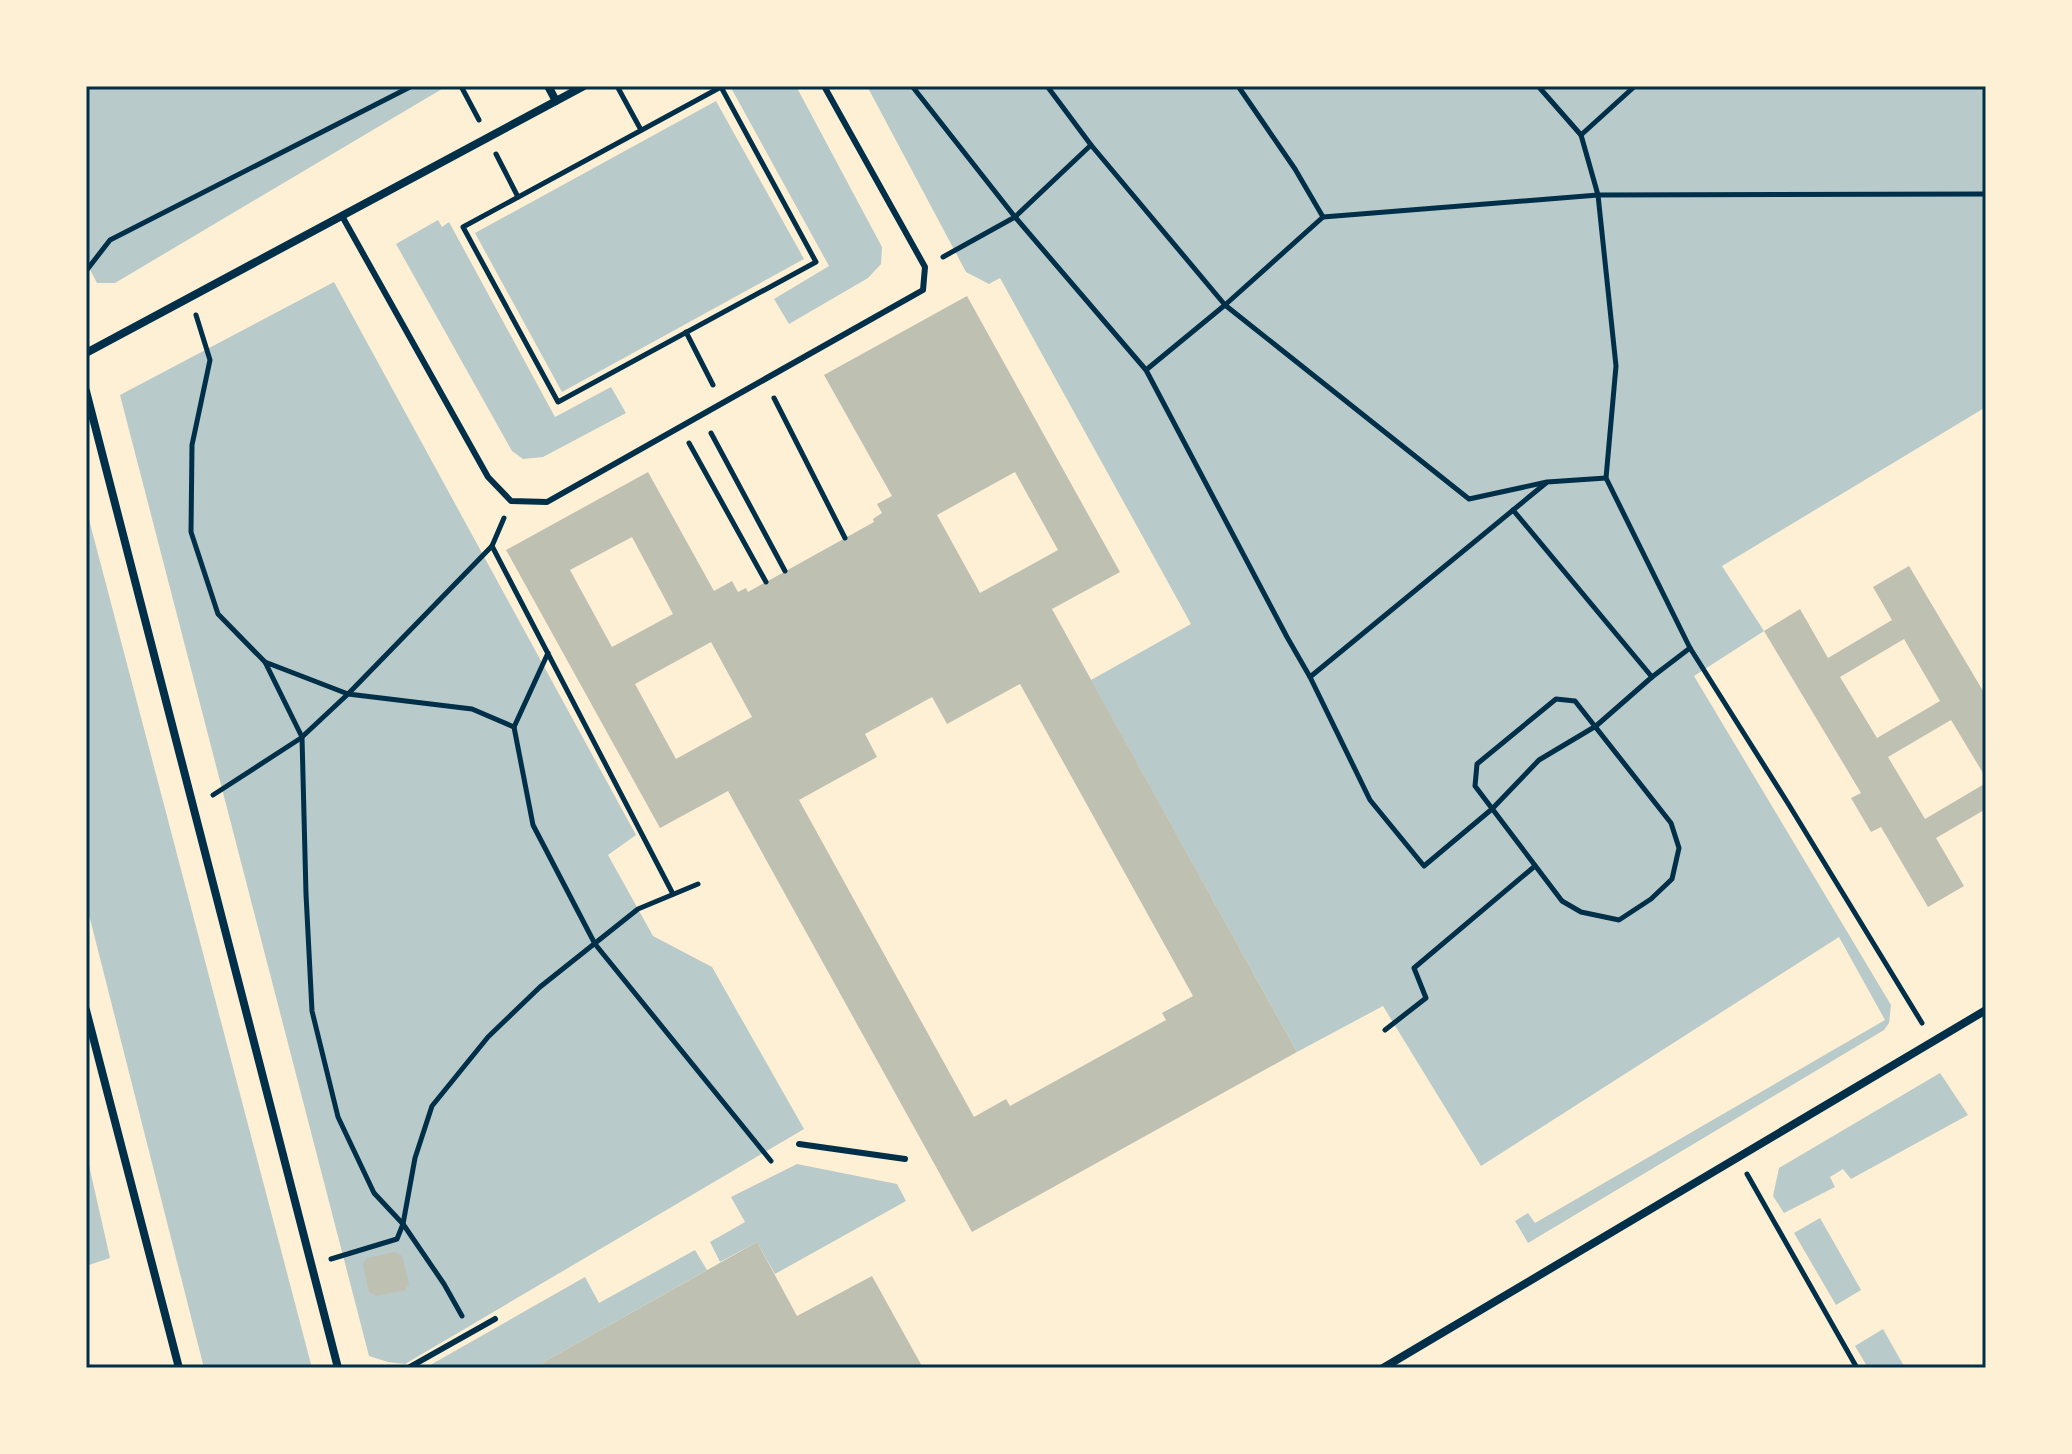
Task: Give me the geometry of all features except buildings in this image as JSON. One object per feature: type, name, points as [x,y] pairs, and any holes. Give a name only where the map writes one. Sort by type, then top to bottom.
[{"type":"street","points":[[548,86],[556,101]]},
{"type":"street","points":[[86,353],[584,86]]},
{"type":"street","points":[[86,391],[338,1368]]},
{"type":"street","points":[[86,1010],[179,1368]]},
{"type":"street","points":[[1383,1368],[1986,1010]]},
{"type":"lane","points":[[342,216],[488,477],[511,501],[547,502],[923,290],[925,267],[824,86]]},
{"type":"lane","points":[[799,1144],[905,1159]]},
{"type":"lane","points":[[408,1368],[495,1319]]},
{"type":"path","points":[[86,271],[110,240],[412,86]]},
{"type":"path","points":[[617,86],[641,130]]},
{"type":"path","points":[[912,86],[1015,217],[1146,370],[1310,677],[1370,800],[1424,866],[1492,809],[1539,760],[1596,726],[1690,648]]},
{"type":"path","points":[[1047,86],[1091,145],[1225,305],[1469,499],[1547,482],[1606,478]]},
{"type":"path","points":[[1238,86],[1295,169],[1323,217]]},
{"type":"path","points":[[1538,86],[1581,135],[1598,195],[1616,366],[1606,478],[1690,648],[1932,1042]]},
{"type":"path","points":[[1581,135],[1635,86]]},
{"type":"path","points":[[461,87],[518,197]]},
{"type":"path","points":[[721,87],[816,262],[558,402],[463,227],[641,130],[721,87]]},
{"type":"path","points":[[925,267],[1015,217],[1091,145]]},
{"type":"path","points":[[1146,370],[1225,305],[1323,217],[1598,195],[1986,194]]},
{"type":"path","points":[[190,297],[210,360],[192,445],[191,532],[218,614],[265,662],[302,737],[312,1011],[338,1117],[374,1193],[403,1224],[472,1332]]},
{"type":"path","points":[[686,332],[706,370]]},
{"type":"path","points":[[764,379],[845,538]]},
{"type":"path","points":[[701,415],[785,571]]},
{"type":"path","points":[[680,426],[766,582]]},
{"type":"path","points":[[1310,677],[1547,482]]},
{"type":"path","points":[[193,808],[302,737],[348,694],[492,546],[511,501]]},
{"type":"path","points":[[1513,510],[1652,677]]},
{"type":"path","points":[[492,546],[673,894]]},
{"type":"path","points":[[548,653],[514,727],[533,825],[595,944],[771,1161]]},
{"type":"path","points":[[265,662],[348,694],[472,709],[514,727]]},
{"type":"path","points":[[1556,699],[1575,701],[1596,726],[1671,823],[1679,848],[1672,879],[1651,899],[1619,920],[1581,912],[1562,901],[1475,786],[1477,764],[1556,699]]},
{"type":"path","points":[[1385,1030],[1426,998],[1414,968],[1535,866]]},
{"type":"path","points":[[311,1265],[397,1239],[403,1224],[415,1158],[432,1106],[488,1037],[540,987],[638,909],[698,884]]},
{"type":"path","points":[[1738,1157],[1857,1368]]},
{"type":"shaded area","points":[[86,86],[447,86],[115,283],[97,283],[86,262]]},
{"type":"shaded area","points":[[730,86],[796,86],[882,247],[881,264],[868,278],[789,324],[774,299],[829,266]]},
{"type":"shaded area","points":[[867,86],[1986,86],[1986,407],[1722,566],[1764,631],[1694,676],[1891,1005],[1889,1023],[1884,1030],[1528,1243],[1515,1221],[1528,1213],[1535,1223],[1885,1020],[1839,937],[1481,1166],[1383,1006],[1297,1052],[1091,680],[1191,624],[1000,278],[989,284],[966,272]]},
{"type":"shaded area","points":[[716,101],[804,259],[562,392],[475,233]]},
{"type":"shaded area","points":[[438,220],[442,227],[449,222],[555,417],[611,387],[626,413],[543,457],[523,459],[512,451],[396,244]]},
{"type":"shaded area","points":[[334,282],[636,835],[608,855],[653,936],[712,967],[804,1129],[405,1364],[369,1356],[120,395]]},
{"type":"shaded area","points":[[86,508],[312,1368],[204,1368],[86,903]]},
{"type":"shaded area","points":[[1940,1073],[1968,1115],[1851,1179],[1843,1169],[1830,1177],[1835,1187],[1784,1213],[1773,1196],[1779,1168]]},
{"type":"shaded area","points":[[86,1152],[110,1258],[86,1266]]},
{"type":"shaded area","points":[[797,1164],[897,1184],[906,1201],[775,1274],[757,1242],[720,1262],[710,1242],[745,1222],[731,1197]]},
{"type":"shaded area","points":[[1820,1218],[1861,1290],[1836,1305],[1794,1233]]},
{"type":"shaded area","points":[[695,1250],[707,1270],[542,1363],[544,1368],[425,1368],[585,1277],[599,1303]]},
{"type":"shaded area","points":[[1883,1329],[1905,1368],[1868,1368],[1855,1346]]}]
